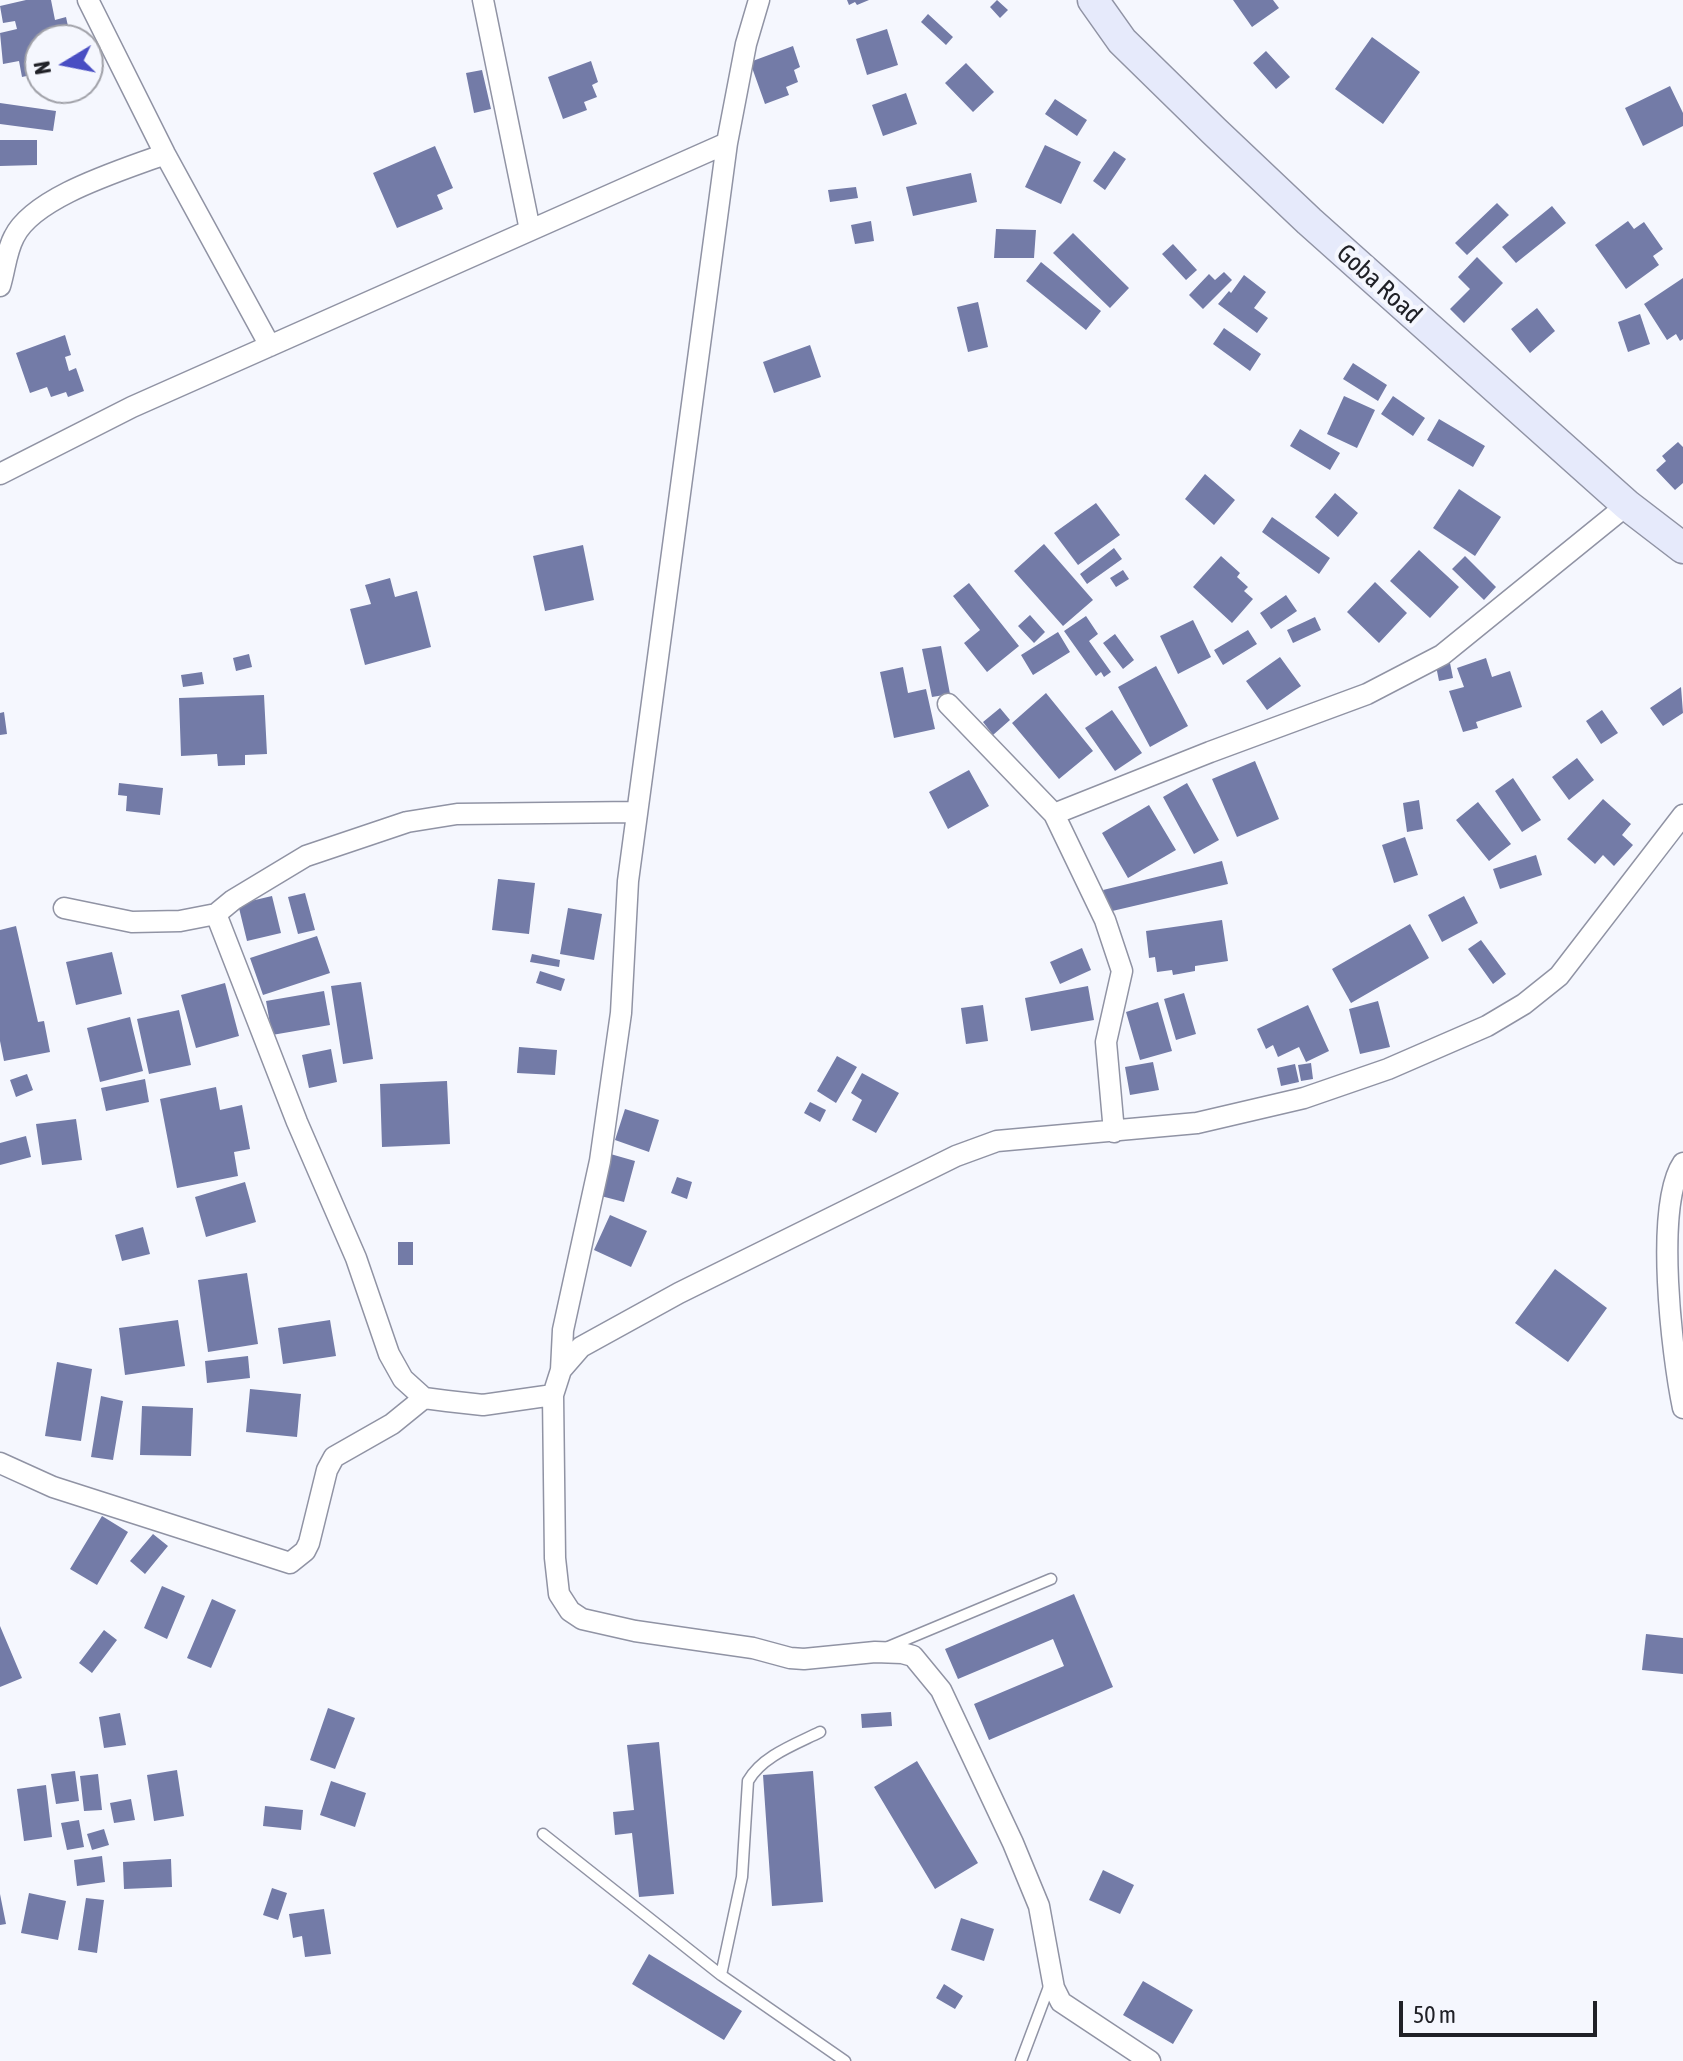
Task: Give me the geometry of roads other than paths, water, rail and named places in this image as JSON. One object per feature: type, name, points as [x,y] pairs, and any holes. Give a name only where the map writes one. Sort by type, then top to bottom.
[{"type":"main road","name":"Goba Road","points":[[1093,0],[1122,41],[1267,181],[1627,505],[1683,548]]},
{"type":"street","points":[[88,0],[165,154],[270,346]]},
{"type":"street","points":[[483,0],[530,230]]},
{"type":"street","points":[[759,0],[746,44],[727,143],[636,812],[628,881],[621,1013],[600,1161],[563,1330],[561,1370],[553,1395],[555,1558],[559,1594],[570,1611],[582,1619],[753,1648],[790,1658],[875,1652],[913,1656],[941,1690],[1039,1906],[1052,1979],[1061,2002],[1150,2061]]},
{"type":"street","points":[[0,474],[132,407],[727,143]]},
{"type":"street","points":[[0,286],[13,238],[30,215],[105,176],[165,154]]},
{"type":"street","points":[[1054,814],[1367,694],[1442,655],[1627,505]]},
{"type":"street","points":[[948,704],[1054,814],[1105,920],[1121,966],[1119,989],[1106,1042],[1114,1132]]},
{"type":"street","points":[[64,908],[132,922],[180,921],[216,914],[233,900],[306,856],[407,822],[457,814],[636,812]]},
{"type":"street","points":[[561,1370],[581,1347],[679,1293],[956,1156],[997,1141],[1197,1123],[1304,1098],[1388,1069],[1487,1026],[1524,1004],[1559,976],[1683,815]]},
{"type":"street","points":[[216,914],[297,1122],[356,1258],[389,1354],[403,1379],[424,1398],[483,1405],[553,1395]]},
{"type":"street","points":[[1683,1163],[1673,1185],[1667,1223],[1671,1323],[1683,1408]]},
{"type":"street","points":[[0,1463],[53,1487],[290,1563],[305,1551],[309,1543],[327,1470],[334,1457],[392,1424],[424,1398]]},
{"type":"lane","points":[[875,1652],[1051,1579]]},
{"type":"lane","points":[[721,1975],[742,1877],[748,1781],[753,1772],[776,1754],[820,1732]]},
{"type":"lane","points":[[543,1834],[721,1975],[845,2061]]},
{"type":"lane","points":[[1021,2061],[1052,1979]]}]
